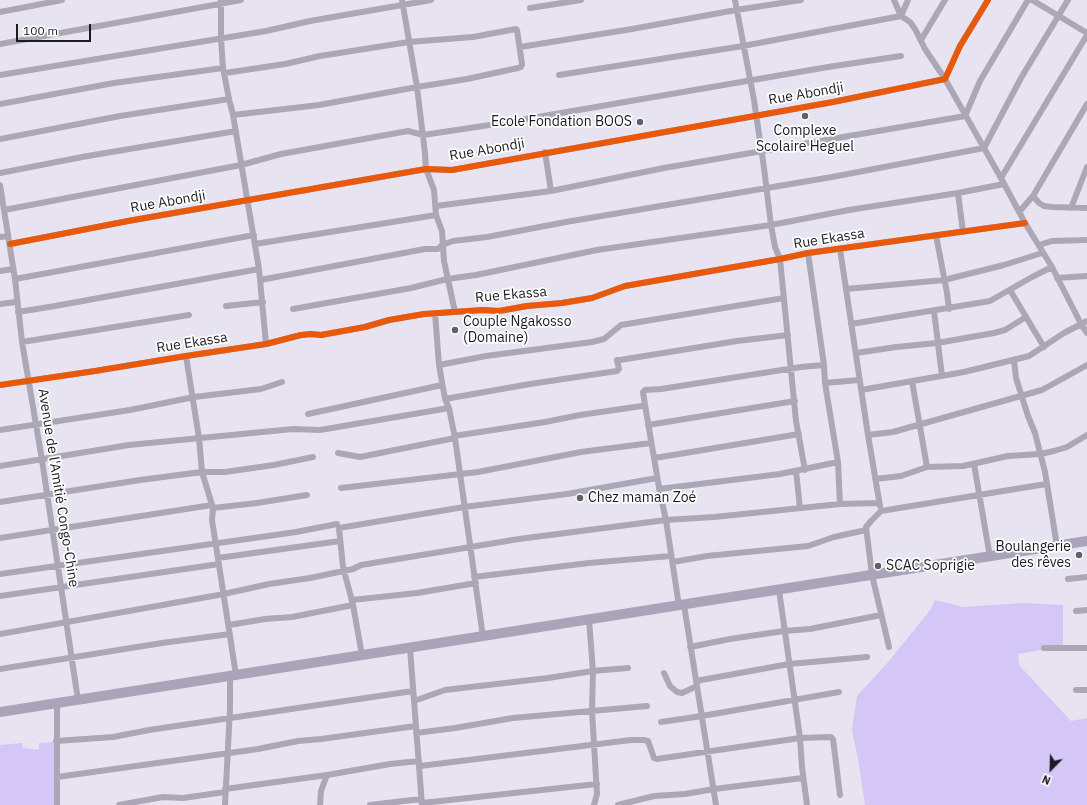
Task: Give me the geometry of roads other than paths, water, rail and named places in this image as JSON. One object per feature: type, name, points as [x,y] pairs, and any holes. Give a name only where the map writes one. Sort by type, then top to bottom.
[{"type":"highway","points":[[0,712],[1087,541]]},
{"type":"street","points":[[0,12],[62,0]]},
{"type":"street","points":[[0,44],[221,2],[241,0]]},
{"type":"street","points":[[0,75],[266,31],[402,2],[431,0]]},
{"type":"street","points":[[530,8],[581,0]]},
{"type":"street","points":[[735,0],[750,81],[771,225],[775,247],[780,259],[790,369],[805,470]]},
{"type":"street","points":[[520,47],[801,0]]},
{"type":"street","points":[[894,0],[902,16],[910,22],[945,79],[1025,223],[1039,245],[1042,253],[1052,267],[1084,323],[1087,333]]},
{"type":"street","points":[[902,16],[908,0]]},
{"type":"street","points":[[921,40],[945,0]]},
{"type":"street","points":[[945,79],[960,46],[988,0]]},
{"type":"street","points":[[965,116],[980,81],[1028,0]]},
{"type":"street","points":[[293,309],[411,288],[447,279],[476,275],[597,250],[771,225],[849,210],[958,193],[1003,181],[1087,34],[1032,0]]},
{"type":"street","points":[[984,148],[1021,78],[1068,0]]},
{"type":"street","points":[[221,2],[220,39],[224,70],[254,235],[263,302],[266,344]]},
{"type":"street","points":[[402,2],[417,87],[426,169],[434,190],[436,215],[442,231],[442,245],[447,279],[455,312]]},
{"type":"street","points":[[559,75],[743,46],[902,16]]},
{"type":"street","points":[[0,104],[114,83],[285,64],[320,56],[409,42],[473,37],[516,29],[522,64],[521,67],[518,68],[467,79],[319,105],[233,115]]},
{"type":"street","points":[[3,207],[241,165],[281,154],[408,131],[423,135],[901,56]]},
{"type":"street","name":"Rue Abondji","points":[[10,244],[128,221],[426,169],[452,170],[545,152],[833,102],[945,79]]},
{"type":"street","points":[[0,139],[112,118],[229,99]]},
{"type":"street","points":[[1019,212],[1033,196],[1087,104]]},
{"type":"street","points":[[436,206],[551,191],[664,168],[965,116]]},
{"type":"street","points":[[0,173],[82,157],[236,131]]},
{"type":"street","points":[[260,280],[425,249],[438,249],[442,245],[453,241],[487,237],[573,220],[766,188],[984,148]]},
{"type":"street","points":[[545,152],[551,191]]},
{"type":"street","points":[[1070,208],[1087,167]]},
{"type":"street","name":"Avenue de l'Amitié Congo-Chine","points":[[0,185],[15,279],[16,302],[22,342],[42,460],[78,700]]},
{"type":"street","points":[[958,193],[963,232]]},
{"type":"street","points":[[1033,196],[1044,206],[1087,208]]},
{"type":"street","points":[[255,244],[436,215]]},
{"type":"street","name":"Rue Ekassa","points":[[0,384],[95,371],[266,344],[301,335],[311,334],[321,336],[365,327],[389,320],[435,313],[483,310],[499,311],[527,306],[562,303],[592,298],[625,286],[808,253],[1025,223]]},
{"type":"street","points":[[15,279],[254,235]]},
{"type":"street","points":[[936,235],[949,309]]},
{"type":"street","points":[[0,237],[8,236]]},
{"type":"street","points":[[1039,245],[1052,241],[1087,240]]},
{"type":"street","points":[[840,248],[859,380],[881,511]]},
{"type":"street","points":[[808,253],[824,365],[825,383],[838,462],[840,504]]},
{"type":"street","points":[[846,289],[944,280],[1004,265],[1042,253]]},
{"type":"street","points":[[851,324],[990,302],[1052,267]]},
{"type":"street","points":[[18,312],[259,268]]},
{"type":"street","points":[[0,271],[13,269]]},
{"type":"street","points":[[1057,278],[1087,276]]},
{"type":"street","points":[[1010,290],[1044,347]]},
{"type":"street","points":[[439,365],[486,356],[592,342],[604,339],[621,325],[784,298]]},
{"type":"street","points":[[0,304],[16,302]]},
{"type":"street","points":[[226,306],[263,302]]},
{"type":"street","points":[[934,311],[942,376]]},
{"type":"street","points":[[435,313],[442,385],[445,399],[449,408],[455,437],[484,637]]},
{"type":"street","points":[[22,342],[189,315]]},
{"type":"street","points":[[856,353],[937,343],[1001,332],[1026,317]]},
{"type":"street","points":[[861,390],[942,376],[1029,356],[1084,323]]},
{"type":"street","points":[[445,399],[537,382],[617,371],[617,360],[737,341],[788,335]]},
{"type":"street","points":[[186,356],[194,396],[202,472],[213,506],[212,520],[230,634],[233,676],[227,753],[225,805]]},
{"type":"street","points":[[1014,360],[1016,378],[1023,395],[1040,454],[1057,546]]},
{"type":"street","points":[[716,805],[690,647],[659,489],[643,392],[645,390],[661,389],[801,367],[824,365]]},
{"type":"street","points":[[868,435],[892,432],[1023,395],[1053,384],[1087,365]]},
{"type":"street","points":[[825,383],[859,380]]},
{"type":"street","points":[[912,381],[927,467]]},
{"type":"street","points":[[0,430],[130,410],[194,396],[261,389],[282,382]]},
{"type":"street","points":[[308,414],[442,385]]},
{"type":"street","points":[[648,425],[795,401]]},
{"type":"street","points":[[338,453],[360,456],[455,437],[545,422],[580,414],[645,405]]},
{"type":"street","points":[[0,466],[129,445],[293,429],[320,430],[449,408]]},
{"type":"street","points":[[655,458],[799,434]]},
{"type":"street","points":[[875,479],[901,476],[927,467],[963,466],[1008,456],[1040,454],[1067,448],[1087,435]]},
{"type":"street","points":[[341,488],[460,475],[587,451],[651,442]]},
{"type":"street","points":[[0,502],[140,480],[202,472],[225,472],[274,465],[313,457]]},
{"type":"street","points":[[659,489],[805,470],[838,462]]},
{"type":"street","points":[[974,464],[990,557]]},
{"type":"street","points":[[796,471],[800,508]]},
{"type":"street","points":[[362,656],[345,571],[339,528],[464,507],[567,494],[657,478]]},
{"type":"street","points":[[888,647],[872,575],[866,530],[867,526],[881,511],[1046,484]]},
{"type":"street","points":[[0,538],[213,506],[257,503],[307,494]]},
{"type":"street","points":[[0,634],[224,594],[269,584],[297,581],[353,569],[361,565],[470,548],[519,538],[666,520],[714,517],[840,504],[879,503]]},
{"type":"street","points":[[0,574],[217,544],[337,524]]},
{"type":"street","points":[[229,625],[265,619],[292,617],[352,602],[417,593],[475,580],[589,563],[672,559],[808,546],[834,536],[866,530]]},
{"type":"street","points":[[0,596],[340,541]]},
{"type":"street","points":[[1068,580],[1087,577]]},
{"type":"street","points":[[779,590],[800,738],[807,805]]},
{"type":"street","points":[[1076,611],[1087,610]]},
{"type":"street","points":[[690,647],[730,639],[784,631],[810,629],[881,615]]},
{"type":"street","points":[[589,620],[593,671],[592,710],[597,784],[597,794],[594,805]]},
{"type":"street","points":[[0,669],[162,642],[230,634]]},
{"type":"street","points":[[410,648],[422,802]]},
{"type":"street","points":[[1044,648],[1087,648]]},
{"type":"street","points":[[664,673],[670,686],[677,692],[682,692],[696,684],[789,664],[867,657]]},
{"type":"street","points":[[414,701],[445,690],[628,668]]},
{"type":"street","points":[[1076,690],[1087,690]]},
{"type":"street","points":[[56,741],[106,738],[413,691]]},
{"type":"street","points":[[660,722],[840,692]]},
{"type":"street","points":[[57,704],[57,805]]},
{"type":"street","points":[[416,733],[513,718],[647,706]]},
{"type":"street","points":[[57,777],[258,749],[298,741],[416,726]]},
{"type":"street","points":[[119,805],[163,797],[183,798],[390,764],[419,764],[644,740],[648,741],[654,758],[657,759],[800,738],[832,738],[840,795]]},
{"type":"street","points":[[320,805],[321,791],[327,775]]},
{"type":"street","points":[[618,805],[654,796],[685,794],[803,778]]},
{"type":"street","points":[[370,805],[422,802],[597,784]]},
{"type":"place","name":"Complexe Scolaire Heguel","points":[[805,116]]},
{"type":"place","name":"Ecole Fondation BOOS","points":[[640,122]]},
{"type":"place","name":"Couple Ngakosso (Domaine)","points":[[455,330]]},
{"type":"place","name":"Chez maman Zoé","points":[[580,498]]},
{"type":"place","name":"Boulangerie des rêves","points":[[1079,555]]},
{"type":"place","name":"SCAC Soprigie","points":[[878,566]]}]
